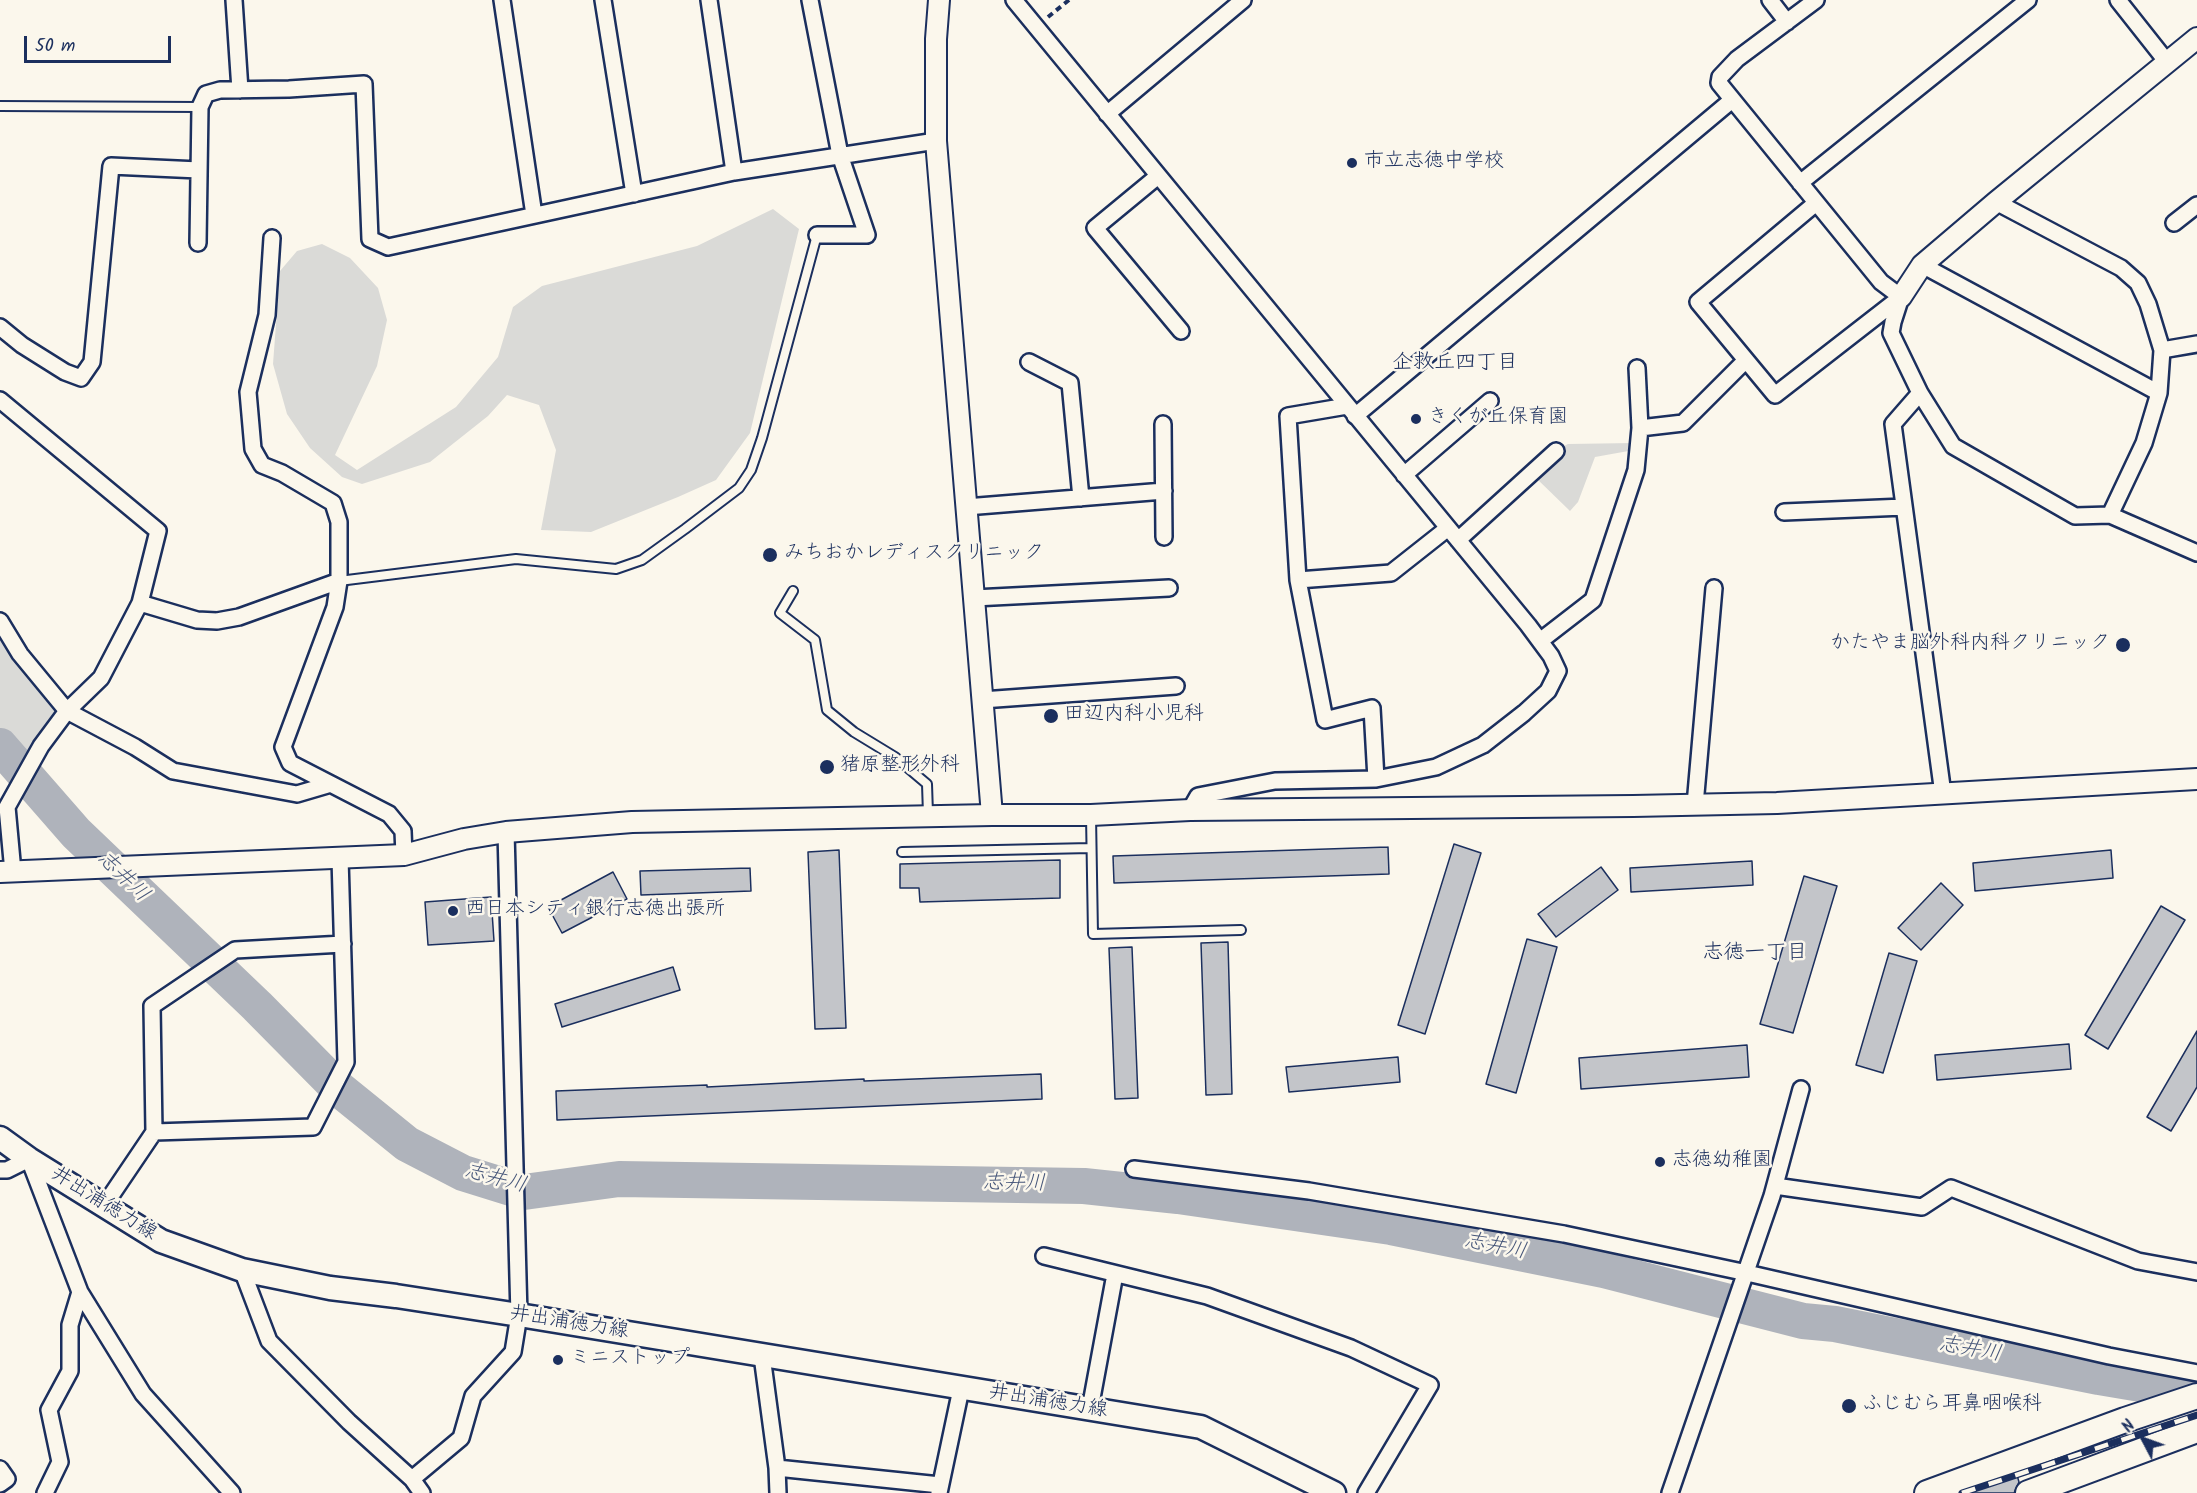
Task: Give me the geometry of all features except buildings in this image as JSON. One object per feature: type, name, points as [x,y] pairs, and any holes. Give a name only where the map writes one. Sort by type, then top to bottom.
[{"type":"main road","name":"井出浦徳力線","points":[[0,1138],[29,1159],[161,1241],[242,1270],[330,1288],[519,1315],[1201,1427],[1334,1493]]},
{"type":"main road","points":[[1927,1493],[2197,1396]]},
{"type":"main road","points":[[2028,1493],[2197,1430]]},
{"type":"street","points":[[234,0],[240,90]]},
{"type":"street","points":[[502,0],[534,215]]},
{"type":"street","points":[[603,0],[634,194]]},
{"type":"street","points":[[709,0],[734,172]]},
{"type":"street","points":[[810,0],[840,155],[867,235],[817,235]]},
{"type":"street","points":[[939,0],[936,39],[936,141],[992,815]]},
{"type":"street","points":[[1014,0],[1540,641],[1558,671],[1548,691],[1524,713],[1483,745],[1436,767],[1376,779],[1275,781],[1198,796],[1190,810]]},
{"type":"street","points":[[1107,114],[1244,0]]},
{"type":"street","points":[[1770,0],[1787,22]]},
{"type":"street","points":[[1816,0],[1737,59],[1720,77],[1719,83],[1881,282],[1901,297]]},
{"type":"street","points":[[1800,183],[2028,0]]},
{"type":"street","points":[[2118,0],[2167,62]]},
{"type":"street","points":[[2197,38],[1922,265],[1901,297],[1891,327],[1891,333],[1920,393],[1953,446],[2075,516],[2110,515],[2197,553]]},
{"type":"street","points":[[198,243],[200,106],[206,93],[220,90],[289,89],[364,84],[370,239],[388,248],[734,172],[936,141]]},
{"type":"street","points":[[1376,779],[1372,708],[1325,720],[1298,580],[1288,416],[1351,411],[1732,100]]},
{"type":"street","points":[[0,327],[22,345],[65,372],[81,378],[92,362],[111,166],[199,170]]},
{"type":"street","points":[[1158,176],[1095,228],[1181,331]]},
{"type":"street","points":[[1996,202],[2121,268],[2138,283],[2148,304],[2162,350],[2158,393],[2144,443],[2110,515]]},
{"type":"street","points":[[1816,203],[1698,302],[1775,395],[1901,297]]},
{"type":"street","points":[[2174,223],[2197,205]]},
{"type":"street","points":[[272,238],[267,315],[248,392],[253,449],[262,465],[282,473],[333,503],[339,522],[339,580],[336,607],[283,747],[290,762],[389,814],[404,831],[404,855]]},
{"type":"street","points":[[1922,265],[2158,393]]},
{"type":"street","points":[[2162,350],[2197,344]]},
{"type":"street","points":[[1640,428],[1683,423],[1746,360]]},
{"type":"street","points":[[1029,362],[1070,383],[1081,498]]},
{"type":"street","points":[[1540,641],[1593,600],[1636,470],[1640,428],[1637,368]]},
{"type":"street","points":[[1920,393],[1893,424],[1943,794]]},
{"type":"street","points":[[0,400],[158,531],[140,603],[101,678],[67,711],[4,802],[6,872],[404,855],[464,839],[506,832],[632,822],[1091,815],[1190,810],[1695,805],[1943,794],[2197,779]]},
{"type":"street","points":[[1404,475],[1490,401]]},
{"type":"street","points":[[1163,424],[1164,537]]},
{"type":"street","points":[[1458,540],[1556,451]]},
{"type":"street","points":[[966,507],[1164,491]]},
{"type":"street","points":[[1784,512],[1904,507]]},
{"type":"street","points":[[1298,580],[1391,573],[1448,528]]},
{"type":"street","points":[[140,603],[197,620],[217,621],[239,617],[339,580]]},
{"type":"street","points":[[974,598],[1169,588]]},
{"type":"street","points":[[1695,805],[1714,588]]},
{"type":"street","points":[[0,621],[20,654],[67,711],[135,747],[173,771],[297,794],[331,784]]},
{"type":"street","points":[[982,699],[1176,686]]},
{"type":"street","points":[[412,1479],[461,1438],[472,1396],[513,1352],[519,1315],[506,832]]},
{"type":"street","points":[[154,1132],[313,1127],[346,1062],[340,858]]},
{"type":"street","points":[[104,1206],[154,1132],[152,1006],[235,950],[343,944]]},
{"type":"street","points":[[1671,1493],[1775,1186],[1801,1089]]},
{"type":"street","points":[[0,1170],[7,1170],[29,1159],[80,1292],[143,1394],[232,1493]]},
{"type":"street","points":[[1134,1169],[1309,1191],[1564,1234],[1747,1273],[2109,1356],[2197,1372]]},
{"type":"street","points":[[1775,1186],[1922,1207],[1951,1188],[2138,1261],[2197,1272]]},
{"type":"street","points":[[1044,1256],[1207,1296],[1351,1348],[1430,1385],[1366,1493]]},
{"type":"street","points":[[242,1270],[269,1341],[349,1422],[412,1479],[422,1493]]},
{"type":"street","points":[[1090,1409],[1115,1274]]},
{"type":"street","points":[[45,1493],[60,1462],[49,1410],[70,1371],[70,1325],[80,1292]]},
{"type":"street","points":[[762,1356],[777,1468],[778,1493]]},
{"type":"street","points":[[777,1468],[940,1489],[961,1389]]},
{"type":"street","points":[[0,1469],[7,1479],[0,1484]]},
{"type":"lane","points":[[0,106],[200,106]]},
{"type":"lane","points":[[339,580],[516,559],[616,569],[642,560],[685,529],[739,488],[751,470],[762,438],[817,235]]},
{"type":"lane","points":[[793,591],[780,614],[815,640],[827,710],[854,732],[895,757],[927,784],[928,816]]},
{"type":"lane","points":[[1091,815],[1093,934],[1240,930]]},
{"type":"lane","points":[[902,852],[1091,848]]},
{"type":"path","points":[[1036,27],[1068,0]]},
{"type":"shaded area","points":[[773,209],[799,229],[750,433],[716,480],[678,497],[591,532],[541,530],[556,450],[539,405],[507,395],[488,416],[430,462],[362,484],[342,477],[310,448],[287,414],[273,364],[280,271],[297,251],[322,244],[350,258],[378,288],[387,320],[377,366],[335,455],[357,470],[456,407],[498,357],[513,307],[542,286],[697,246]]},
{"type":"shaded area","points":[[1634,443],[1634,450],[1595,457],[1578,502],[1570,511],[1535,477],[1562,447],[1568,444]]},
{"type":"shaded area","points":[[0,633],[60,711],[41,732],[23,762],[0,736]]},
{"type":"shaded area","points":[[0,736],[23,762],[76,833],[0,757]]},
{"type":"waterway","name":"志井川","points":[[0,746],[76,833],[257,1006],[339,1089],[407,1144],[463,1173],[524,1192],[619,1179],[1084,1186],[1178,1196],[1391,1227],[1604,1270],[1803,1321],[1835,1324],[2099,1377],[2182,1391]]},
{"type":"railway","points":[[1962,1493],[2197,1415]]},
{"type":"place","name":"市立志徳中学校","points":[[1352,163]]},
{"type":"place","name":"きくが丘保育園","points":[[1416,419]]},
{"type":"place","name":"みちおかレディスクリニック","points":[[770,555]]},
{"type":"place","name":"かたやま脳外科内科クリニック","points":[[2123,645]]},
{"type":"place","name":"田辺内科小児科","points":[[1051,716]]},
{"type":"place","name":"猪原整形外科","points":[[827,767]]},
{"type":"place","name":"西日本シティ銀行志徳出張所","points":[[453,911]]},
{"type":"place","name":"志徳幼稚園","points":[[1660,1162]]},
{"type":"place","name":"ミニストップ","points":[[558,1360]]},
{"type":"place","name":"ふじむら耳鼻咽喉科","points":[[1849,1406]]},
{"type":"district","name":"企救丘四丁目","points":[[1455,364]]},
{"type":"district","name":"志徳一丁目","points":[[1755,954]]}]
